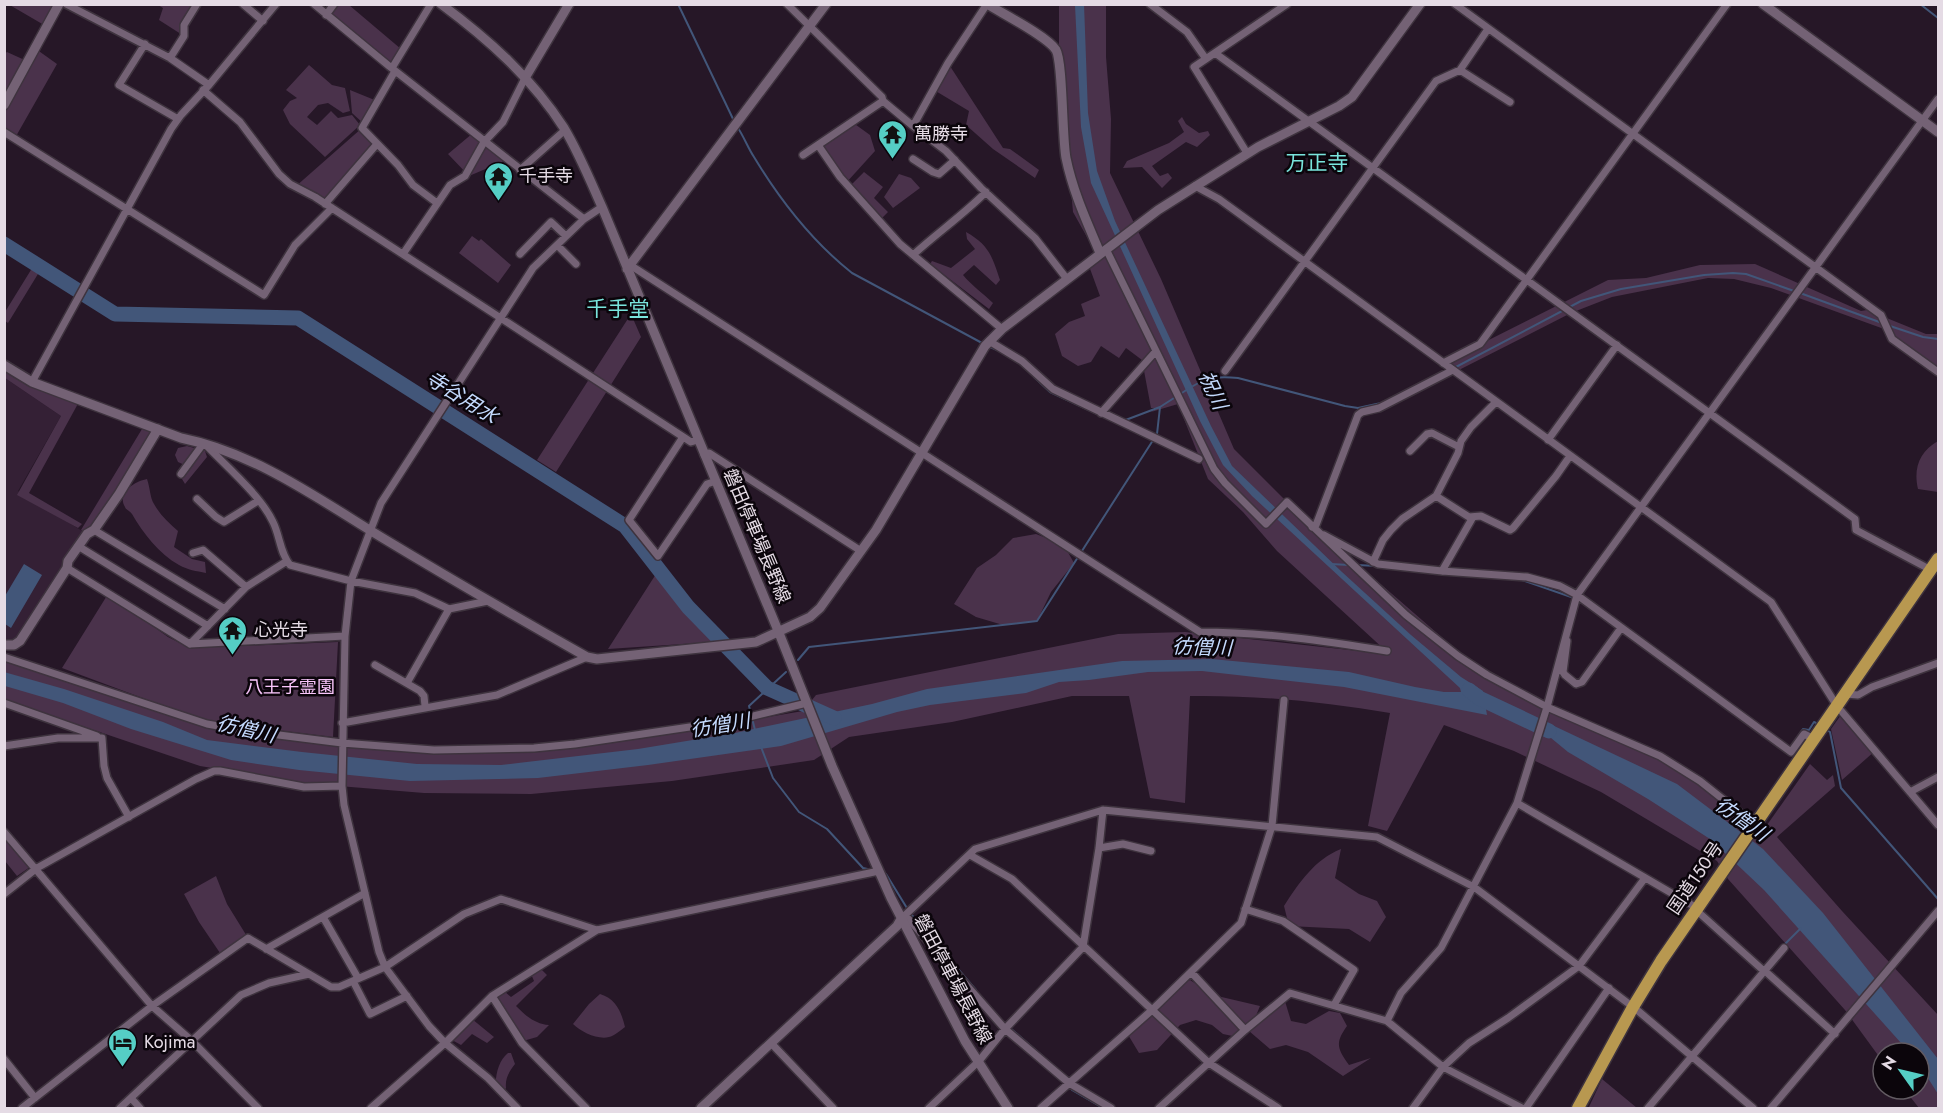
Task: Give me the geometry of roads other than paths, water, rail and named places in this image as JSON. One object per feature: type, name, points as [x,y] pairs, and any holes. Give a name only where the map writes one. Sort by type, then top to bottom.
[{"type":"highway","name":"国道150号","points":[[1578,1108],[1633,1007],[1696,909],[1938,559]]},
{"type":"street","points":[[4,105],[59,4]]},
{"type":"street","points":[[66,4],[170,58],[206,88],[240,122],[279,174],[290,184],[332,208],[682,437],[690,442],[698,440]]},
{"type":"street","points":[[170,58],[184,36],[184,25],[197,4]]},
{"type":"street","points":[[243,4],[263,21]]},
{"type":"street","points":[[32,382],[178,119],[276,4]]},
{"type":"street","points":[[315,4],[393,70],[584,219]]},
{"type":"street","points":[[326,15],[334,4]]},
{"type":"street","points":[[431,4],[362,128],[413,184],[437,203]]},
{"type":"street","name":"磐田停車場長野線","points":[[441,4],[496,48],[525,78],[565,130],[628,267],[824,746],[879,871],[952,1016],[1008,1108]]},
{"type":"street","points":[[403,255],[450,185],[465,176],[484,142],[510,112],[525,78],[569,4]]},
{"type":"street","points":[[788,4],[882,97],[883,101],[955,160],[1035,238],[1067,279]]},
{"type":"street","points":[[826,4],[628,267],[1200,632],[1269,635],[1387,651]]},
{"type":"street","points":[[913,126],[948,63],[987,4],[1048,41],[1059,56],[1063,138],[1079,201],[1106,249],[1214,469],[1225,483],[1266,524],[1287,502],[1406,615],[1440,644],[1487,675],[1547,706],[1660,756],[1700,781],[1754,824]]},
{"type":"street","points":[[1150,4],[1187,32],[1206,59]]},
{"type":"street","points":[[1247,153],[1194,67],[1287,4]]},
{"type":"street","points":[[4,365],[32,382],[260,464],[488,601],[587,657],[597,659],[756,642],[810,617],[820,608],[876,530],[989,341],[1132,229],[1195,186],[1247,153],[1352,97],[1420,4]]},
{"type":"street","points":[[1455,4],[1881,315],[1892,339],[1938,372]]},
{"type":"street","points":[[1443,363],[1480,344],[1727,4]]},
{"type":"street","points":[[1763,4],[1938,132]]},
{"type":"street","points":[[1225,371],[1436,81],[1460,70],[1488,29]]},
{"type":"street","points":[[145,44],[119,85],[178,119]]},
{"type":"street","points":[[1215,53],[1855,519],[1856,530],[1931,570]]},
{"type":"street","points":[[1460,70],[1510,102]]},
{"type":"street","points":[[1387,1021],[1401,993],[1441,948],[1517,803],[1547,706],[1576,598],[1938,99]]},
{"type":"street","points":[[803,155],[883,101]]},
{"type":"street","points":[[520,170],[565,130]]},
{"type":"street","points":[[4,132],[264,295],[295,245],[332,208]]},
{"type":"street","points":[[325,204],[377,144]]},
{"type":"street","points":[[818,145],[840,177],[894,238],[1002,329]]},
{"type":"street","points":[[914,159],[939,174],[955,160]]},
{"type":"street","points":[[1195,186],[1219,200],[1305,262],[1771,602],[1837,706],[1938,825]]},
{"type":"street","points":[[913,255],[932,237],[964,214],[986,192]]},
{"type":"street","points":[[517,1108],[488,1078],[445,1043],[429,1026],[385,967],[344,805],[342,723],[345,636],[351,581],[381,503],[533,268],[584,219],[602,207]]},
{"type":"street","points":[[520,254],[551,222],[566,236]]},
{"type":"street","points":[[557,245],[576,264]]},
{"type":"street","points":[[989,341],[1022,361],[1053,390],[1199,459]]},
{"type":"street","points":[[1548,440],[1617,345]]},
{"type":"street","points":[[1101,413],[1156,351]]},
{"type":"street","points":[[1313,528],[1317,525],[1358,415],[1378,408],[1453,370]]},
{"type":"street","points":[[1373,562],[1383,540],[1391,530],[1402,519],[1436,496],[1461,441],[1471,427],[1496,402]]},
{"type":"street","points":[[4,645],[14,645],[21,641],[67,568],[68,561],[87,534],[94,530],[158,429]]},
{"type":"street","points":[[1410,450],[1427,434],[1432,433],[1459,447]]},
{"type":"street","points":[[682,437],[629,520],[658,556],[707,484],[716,482]]},
{"type":"street","points":[[181,474],[204,444]]},
{"type":"street","points":[[204,444],[258,501],[273,521],[290,565],[351,581],[415,593],[449,609],[488,601]]},
{"type":"street","points":[[704,455],[709,453],[861,551]]},
{"type":"street","points":[[1436,496],[1469,517],[1481,516],[1510,530],[1570,456]]},
{"type":"street","points":[[197,499],[216,518],[224,522],[258,501]]},
{"type":"street","points":[[1442,571],[1473,517]]},
{"type":"street","points":[[1313,528],[1373,562],[1392,567],[1527,577],[1560,586],[1791,752],[1804,734],[1814,739]]},
{"type":"street","points":[[94,530],[225,609]]},
{"type":"street","points":[[78,546],[208,626]]},
{"type":"street","points":[[193,553],[203,550],[246,586]]},
{"type":"street","points":[[190,644],[246,586],[287,561]]},
{"type":"street","points":[[67,568],[190,644],[345,636]]},
{"type":"street","points":[[407,683],[449,609]]},
{"type":"street","points":[[1566,633],[1563,672],[1576,684],[1582,682],[1620,630]]},
{"type":"street","points":[[4,657],[207,724],[342,745],[434,750],[534,748],[737,720],[807,704]]},
{"type":"street","points":[[342,723],[425,706],[497,695],[587,657]]},
{"type":"street","points":[[1846,694],[1858,695],[1872,687],[1938,663]]},
{"type":"street","points":[[375,665],[420,691],[424,696],[425,706]]},
{"type":"street","points":[[1041,1108],[1152,1011],[1241,923],[1272,826],[1284,700]]},
{"type":"street","points":[[4,703],[102,738]]},
{"type":"street","points":[[4,746],[58,738],[102,738]]},
{"type":"street","points":[[102,738],[107,778],[129,817]]},
{"type":"street","points":[[4,894],[38,868],[214,771],[304,788],[342,786]]},
{"type":"street","points":[[1910,792],[1938,777]]},
{"type":"street","points":[[1517,803],[1696,909],[1835,1034]]},
{"type":"street","points":[[929,1108],[979,1061],[1005,1029],[1083,946],[1103,810]]},
{"type":"street","points":[[700,1108],[897,926],[903,917],[975,849],[1103,810],[1377,837],[1474,887],[1633,1007],[1753,1108]]},
{"type":"street","points":[[4,832],[38,868],[152,1006],[192,1041],[258,1108]]},
{"type":"street","points":[[1099,848],[1123,844],[1151,851]]},
{"type":"street","points":[[970,855],[1012,879],[1209,1063],[1278,1108]]},
{"type":"street","points":[[371,1108],[445,1043],[492,996],[597,930],[879,871]]},
{"type":"street","points":[[1413,1108],[1443,1067],[1469,1043],[1508,1018],[1579,966],[1645,878]]},
{"type":"street","points":[[266,949],[365,893]]},
{"type":"street","points":[[22,1108],[152,1006],[248,938],[331,987],[339,987],[385,967],[465,914],[501,899],[597,930]]},
{"type":"street","points":[[1245,909],[1282,921],[1354,970],[1334,1005]]},
{"type":"street","points":[[1771,1108],[1938,911]]},
{"type":"street","points":[[323,917],[356,979],[370,1014],[407,996]]},
{"type":"street","points":[[903,917],[1005,1029],[1069,1083],[1111,1108]]},
{"type":"street","points":[[1648,1108],[1690,1055],[1784,948]]},
{"type":"street","points":[[1191,972],[1245,1030]]},
{"type":"street","points":[[120,1108],[241,995],[269,983],[309,974]]},
{"type":"street","points":[[1526,1108],[1609,988]]},
{"type":"street","points":[[1159,1108],[1245,1030],[1290,993],[1387,1021],[1443,1067],[1521,1108]]},
{"type":"street","points":[[492,996],[522,1043],[586,1108]]},
{"type":"street","points":[[771,1043],[833,1108]]},
{"type":"street","points":[[4,1059],[35,1098]]},
{"type":"street","points":[[131,1098],[140,1108]]},
{"type":"water","points":[[1084,4],[1088,113],[1097,171],[1115,221],[1232,466],[1411,635],[1461,677],[1483,691],[1487,715],[1344,687],[1202,671],[1148,672],[1059,682],[1026,693],[930,705],[897,712],[781,746],[538,778],[410,781],[299,770],[231,760],[131,729],[63,703],[5,686],[4,672],[163,722],[207,740],[417,764],[501,765],[638,749],[735,733],[872,704],[927,689],[1122,661],[1212,659],[1349,672],[1415,687],[1444,692],[1461,692],[1460,688],[1252,496],[1223,465],[1200,421],[1091,183],[1081,127],[1075,5]]},
{"type":"water","points":[[24,564],[42,575],[11,628],[5,624],[5,596]]},
{"type":"water","points":[[1512,706],[1677,784],[1763,849],[1823,913],[1924,1041],[1899,1041],[1764,890],[1710,839],[1568,752]]},
{"type":"water","points":[[1931,1050],[1938,1059],[1938,1094],[1931,1083]]},
{"type":"waterway","points":[[678,4],[734,121]]},
{"type":"waterway","points":[[1920,4],[1938,18]]},
{"type":"waterway","points":[[738,128],[752,154],[786,204],[838,261],[852,273],[982,343]]},
{"type":"waterway","name":"寺谷用水","points":[[4,244],[115,314],[298,318],[625,526],[688,607],[767,688],[834,718]]},
{"type":"waterway","points":[[1454,368],[1581,301],[1621,289],[1704,275],[1733,273],[1746,274],[1794,291]]},
{"type":"waterway","points":[[1800,293],[1882,323]]},
{"type":"waterway","points":[[1887,325],[1923,337],[1938,339]]},
{"type":"waterway","points":[[990,347],[1004,353]]},
{"type":"waterway","points":[[1034,377],[1050,392],[1106,418]]},
{"type":"waterway","name":"祝川","points":[[1193,386],[1209,379],[1232,377],[1345,406],[1358,408],[1381,403]]},
{"type":"waterway","points":[[1123,421],[1160,407],[1188,389]]},
{"type":"waterway","points":[[798,660],[809,647],[1037,621],[1157,434],[1160,407]]},
{"type":"waterway","points":[[1331,564],[1349,565]]},
{"type":"waterway","points":[[1358,565],[1376,566]]},
{"type":"waterway","points":[[1472,576],[1511,579]]},
{"type":"waterway","points":[[1522,580],[1574,598]]},
{"type":"waterway","points":[[755,730],[749,706],[786,672]]},
{"type":"waterway","name":"彷僧川","points":[[1469,690],[1479,698],[1549,731]]},
{"type":"waterway","points":[[1792,745],[1803,729],[1809,730],[1814,722],[1818,724]]},
{"type":"waterway","points":[[1825,729],[1830,732],[1841,788],[1938,899]]},
{"type":"waterway","points":[[761,747],[773,778],[799,812],[827,829],[863,868],[872,870]]},
{"type":"waterway","points":[[883,873],[886,874],[910,913],[976,990]]},
{"type":"waterway","points":[[1784,945],[1801,928]]},
{"type":"waterway","points":[[1010,1028],[1069,1079]]},
{"type":"waterway","points":[[1072,1087],[1072,1090],[1103,1108]]},
{"type":"place","name":"萬勝寺","points":[[893,160]]},
{"type":"place","name":"千手寺","points":[[498,202]]},
{"type":"place","name":"心光寺","points":[[233,656]]},
{"type":"place","name":"Kojima","points":[[123,1068]]},
{"type":"district","name":"万正寺","points":[[1317,163]]},
{"type":"district","name":"千手堂","points":[[618,309]]},
{"type":"park label","name":"八王子霊園","points":[[290,687]]}]
